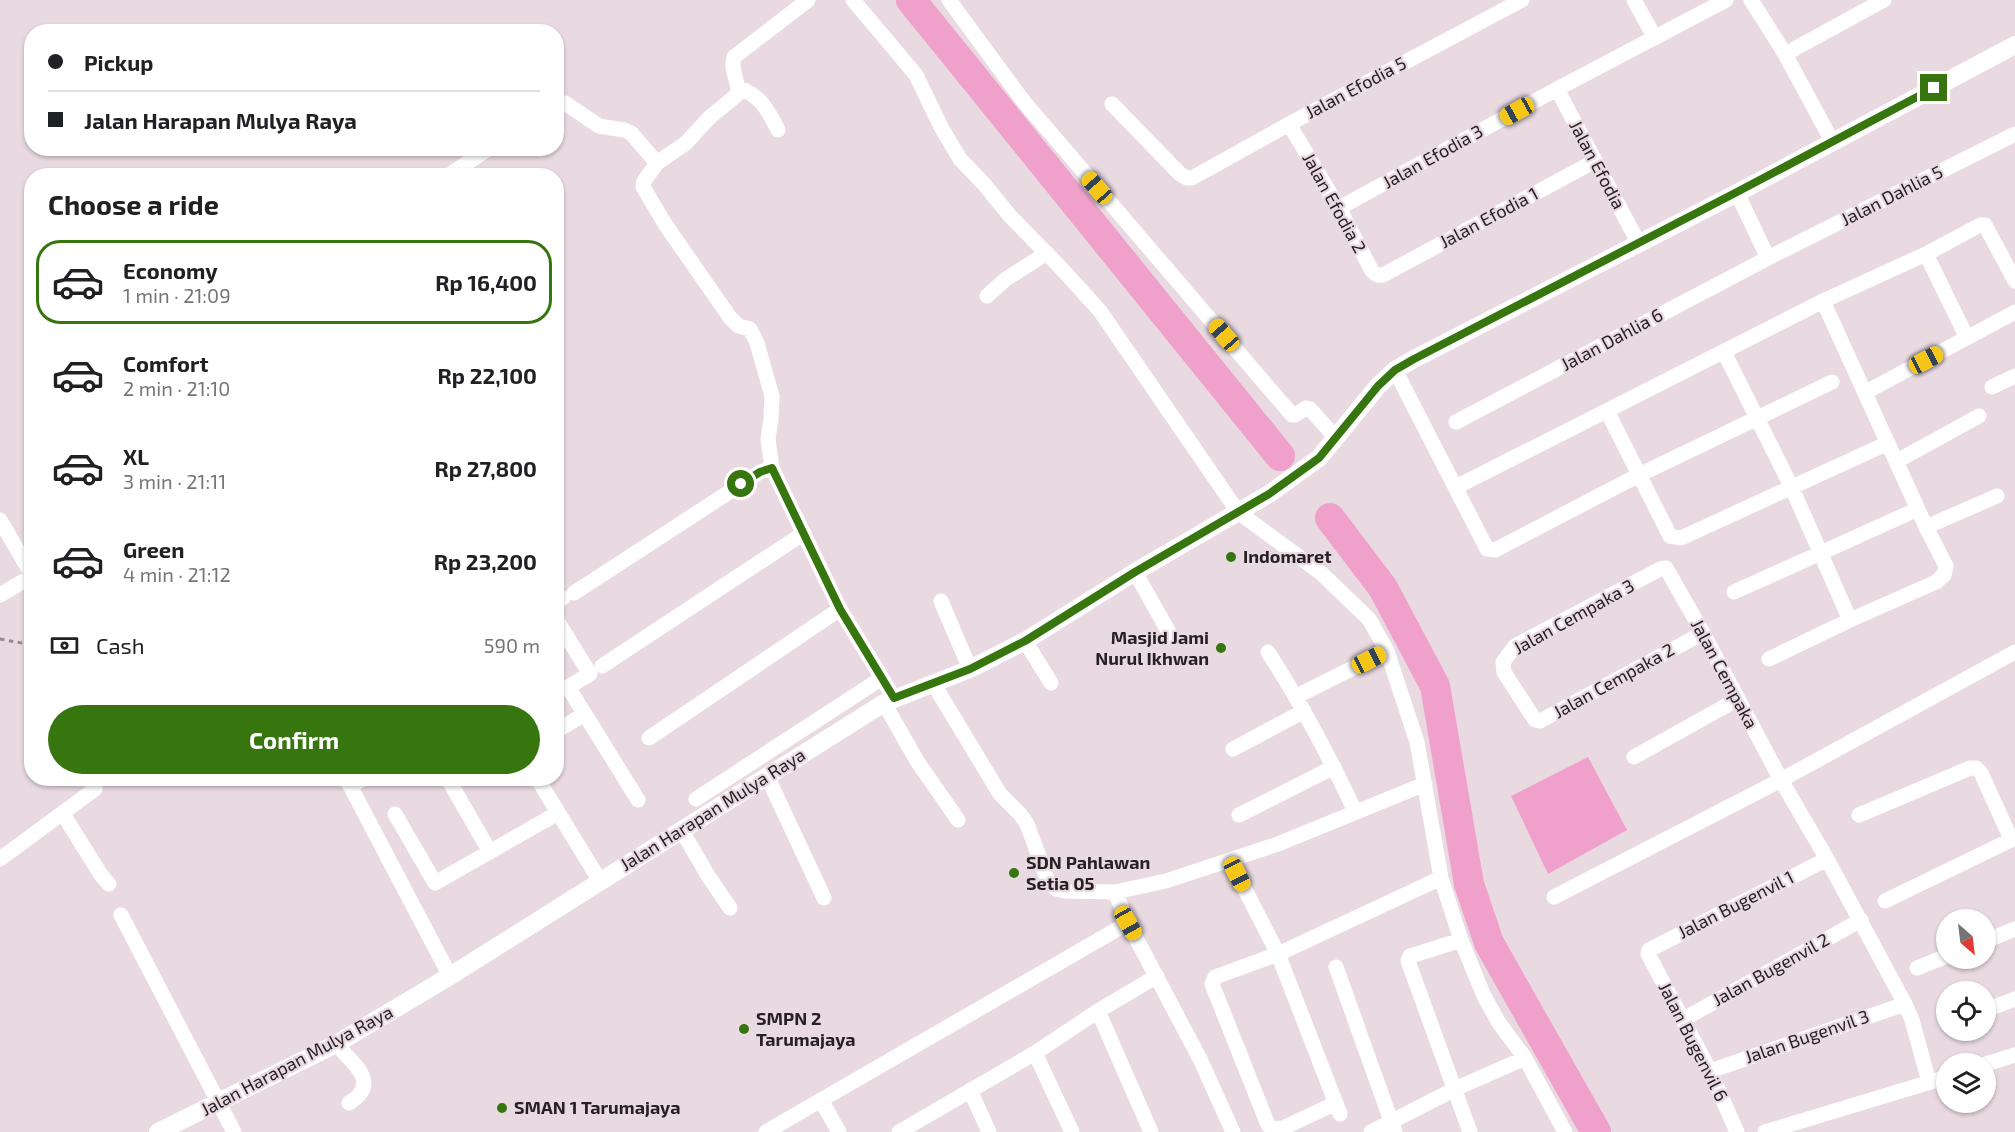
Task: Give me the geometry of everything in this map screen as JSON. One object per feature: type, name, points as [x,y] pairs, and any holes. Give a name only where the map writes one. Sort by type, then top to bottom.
[{"type":"street","points":[[808,0],[734,57],[732,67],[739,88],[737,96],[710,117],[686,143],[657,163],[644,181],[643,187],[665,224],[731,319],[738,326],[750,330],[755,338],[772,396],[768,439],[772,468],[840,609],[882,678],[889,701],[917,761],[958,820]]},
{"type":"street","points":[[853,0],[916,75],[941,127],[960,159],[1010,216],[1100,311],[1238,512],[1322,573],[1369,619],[1387,651],[1417,742],[1441,878],[1461,940],[1484,996],[1499,1023],[1525,1059],[1565,1132]]},
{"type":"street","points":[[948,0],[1024,102],[1293,415],[1306,408],[1310,409],[1336,438],[1378,386],[1395,370],[1424,353],[1737,192],[2015,45]]},
{"type":"street","name":"Jalan Efodia 5","points":[[1112,104],[1180,174],[1192,178],[1521,0]]},
{"type":"street","points":[[1634,0],[1655,38]]},
{"type":"street","name":"Jalan Efodia 3","points":[[1339,208],[1726,0]]},
{"type":"street","points":[[1752,0],[1785,54],[1832,141]]},
{"type":"street","points":[[1785,54],[1884,0]]},
{"type":"street","points":[[739,88],[752,93],[761,102],[770,113],[778,130]]},
{"type":"street","name":"Jalan Efodia","points":[[1557,89],[1638,242]]},
{"type":"street","points":[[564,103],[599,126],[631,134],[657,163]]},
{"type":"street","name":"Jalan Efodia 2","points":[[1289,124],[1339,208],[1372,271],[1377,275],[1383,275]]},
{"type":"street","name":"Jalan Dahlia 5","points":[[1768,258],[2015,134]]},
{"type":"street","points":[[460,168],[477,156]]},
{"type":"street","name":"Jalan Efodia 1","points":[[1383,275],[1596,161]]},
{"type":"street","points":[[1737,192],[1768,258]]},
{"type":"street","points":[[1456,487],[1823,301],[1983,225],[2015,281]]},
{"type":"street","points":[[987,296],[1006,279],[1047,253]]},
{"type":"street","points":[[1926,254],[1967,339]]},
{"type":"street","name":"Jalan Dahlia 6","points":[[1456,422],[1768,258]]},
{"type":"street","points":[[1769,658],[1936,582],[1944,575],[1946,566],[1823,301]]},
{"type":"street","points":[[1866,393],[2015,312]]},
{"type":"street","points":[[1724,352],[1791,486],[1850,620]]},
{"type":"street","points":[[1395,370],[1487,549],[1491,550],[1495,550],[1639,475],[1832,382]]},
{"type":"street","points":[[1992,387],[2015,376]]},
{"type":"street","points":[[1607,411],[1670,536],[1676,538],[1681,538],[1888,443]]},
{"type":"street","points":[[1897,461],[1979,416]]},
{"type":"street","name":"Jalan Harapan Mulya Raya","points":[[158,1132],[336,1044],[450,976],[889,701],[970,669],[1025,641],[1135,572],[1269,494],[1319,458],[1336,438]]},
{"type":"street","points":[[564,598],[760,472],[772,468]]},
{"type":"street","points":[[1926,527],[1997,496]]},
{"type":"street","points":[[1734,592],[1918,509]]},
{"type":"street","points":[[0,520],[24,561]]},
{"type":"street","points":[[602,666],[804,533]]},
{"type":"street","name":"Jalan Cempaka","points":[[1666,568],[1905,1004],[1912,1020],[1929,1082]]},
{"type":"street","name":"Jalan Cempaka 3","points":[[1509,680],[1504,672],[1503,662],[1515,646],[1660,569],[1666,568]]},
{"type":"street","points":[[1135,572],[1171,636]]},
{"type":"street","points":[[0,595],[24,580]]},
{"type":"street","points":[[941,601],[970,669]]},
{"type":"street","points":[[649,738],[840,609]]},
{"type":"street","points":[[564,632],[590,674],[568,687],[638,800]]},
{"type":"street","name":"Jalan Cempaka 2","points":[[1509,680],[1535,720],[1540,720],[1703,633]]},
{"type":"street","points":[[1025,641],[1050,683]]},
{"type":"street","points":[[1297,696],[1387,651]]},
{"type":"street","points":[[1268,652],[1297,696],[1355,811]]},
{"type":"street","points":[[1554,897],[1781,780],[2015,652]]},
{"type":"street","points":[[696,799],[882,678]]},
{"type":"street","points":[[933,683],[1000,794],[1027,824],[1048,881],[1056,889],[1065,891],[1115,892],[1166,881],[1278,844],[1425,784]]},
{"type":"street","points":[[1634,757],[1738,699]]},
{"type":"street","points":[[1233,749],[1304,711]]},
{"type":"street","points":[[564,726],[585,714]]},
{"type":"street","points":[[1239,814],[1334,767]]},
{"type":"street","points":[[1859,815],[1970,768],[1976,768],[1981,773],[2013,839],[1886,902]]},
{"type":"street","points":[[767,776],[824,898]]},
{"type":"street","points":[[356,786],[450,976]]},
{"type":"street","points":[[452,786],[490,852]]},
{"type":"street","points":[[542,786],[600,881]]},
{"type":"street","points":[[0,859],[95,789]]},
{"type":"street","points":[[395,814],[435,883],[558,813]]},
{"type":"street","points":[[63,814],[100,874],[109,884]]},
{"type":"street","points":[[682,831],[730,908]]},
{"type":"street","name":"Jalan Bugenvil 1","points":[[1648,954],[1652,948],[1827,859]]},
{"type":"street","points":[[1237,874],[1278,954],[1338,1109],[1274,1129],[1268,1125],[1212,984],[1215,977],[1278,954],[1441,878]]},
{"type":"street","points":[[1115,892],[1128,923],[1200,1059],[1233,1132]]},
{"type":"street","points":[[121,915],[234,1132]]},
{"type":"street","name":"Jalan Bugenvil 2","points":[[1682,1020],[1861,920]]},
{"type":"street","points":[[766,1132],[1128,923]]},
{"type":"street","points":[[1996,937],[2015,929]]},
{"type":"street","points":[[1461,940],[1410,956],[1408,961],[1470,1132]]},
{"type":"street","name":"Jalan Bugenvil 6","points":[[1648,954],[1710,1071],[1736,1132]]},
{"type":"street","points":[[1917,968],[1936,960]]},
{"type":"street","points":[[1336,967],[1394,1127]]},
{"type":"street","points":[[899,1132],[915,1128],[970,1090],[1035,1053],[1098,1011],[1157,976]]},
{"type":"street","points":[[1996,1006],[2015,999]]},
{"type":"street","name":"Jalan Bugenvil 3","points":[[1710,1071],[1905,1004]]},
{"type":"street","points":[[1098,1011],[1151,1132]]},
{"type":"street","points":[[336,1044],[364,1076],[364,1089],[359,1097],[349,1103]]},
{"type":"street","points":[[1035,1053],[1072,1132]]},
{"type":"street","points":[[1996,1061],[2015,1055]]},
{"type":"street","points":[[1371,1132],[1394,1127],[1455,1089],[1525,1059]]},
{"type":"street","points":[[1765,1132],[1936,1080]]},
{"type":"street","points":[[970,1090],[989,1132]]},
{"type":"street","points":[[821,1100],[839,1132]]},
{"type":"path","points":[[0,639],[24,644]]},
{"type":"shaded area","points":[[1588,757],[1627,830],[1548,874],[1511,796]]},
{"type":"waterway","points":[[911,0],[1280,456]]},
{"type":"waterway","points":[[1330,518],[1383,588],[1435,686],[1469,884],[1489,943],[1596,1132]]},
{"type":"place","name":"Indomaret","points":[[1231,557]]},
{"type":"place","name":"Masjid Jami Nurul Ikhwan","points":[[1221,648]]},
{"type":"place","name":"SDN Pahlawan Setia 05","points":[[1014,873]]},
{"type":"place","name":"SMPN 2 Tarumajaya","points":[[744,1029]]},
{"type":"place","name":"SMAN 1 Tarumajaya","points":[[502,1108]]},
{"type":"route","points":[[741,484],[760,472],[772,468],[840,609],[894,698],[970,669],[1025,641],[1135,572],[1269,494],[1319,458],[1378,386],[1395,370],[1934,88]]}]
